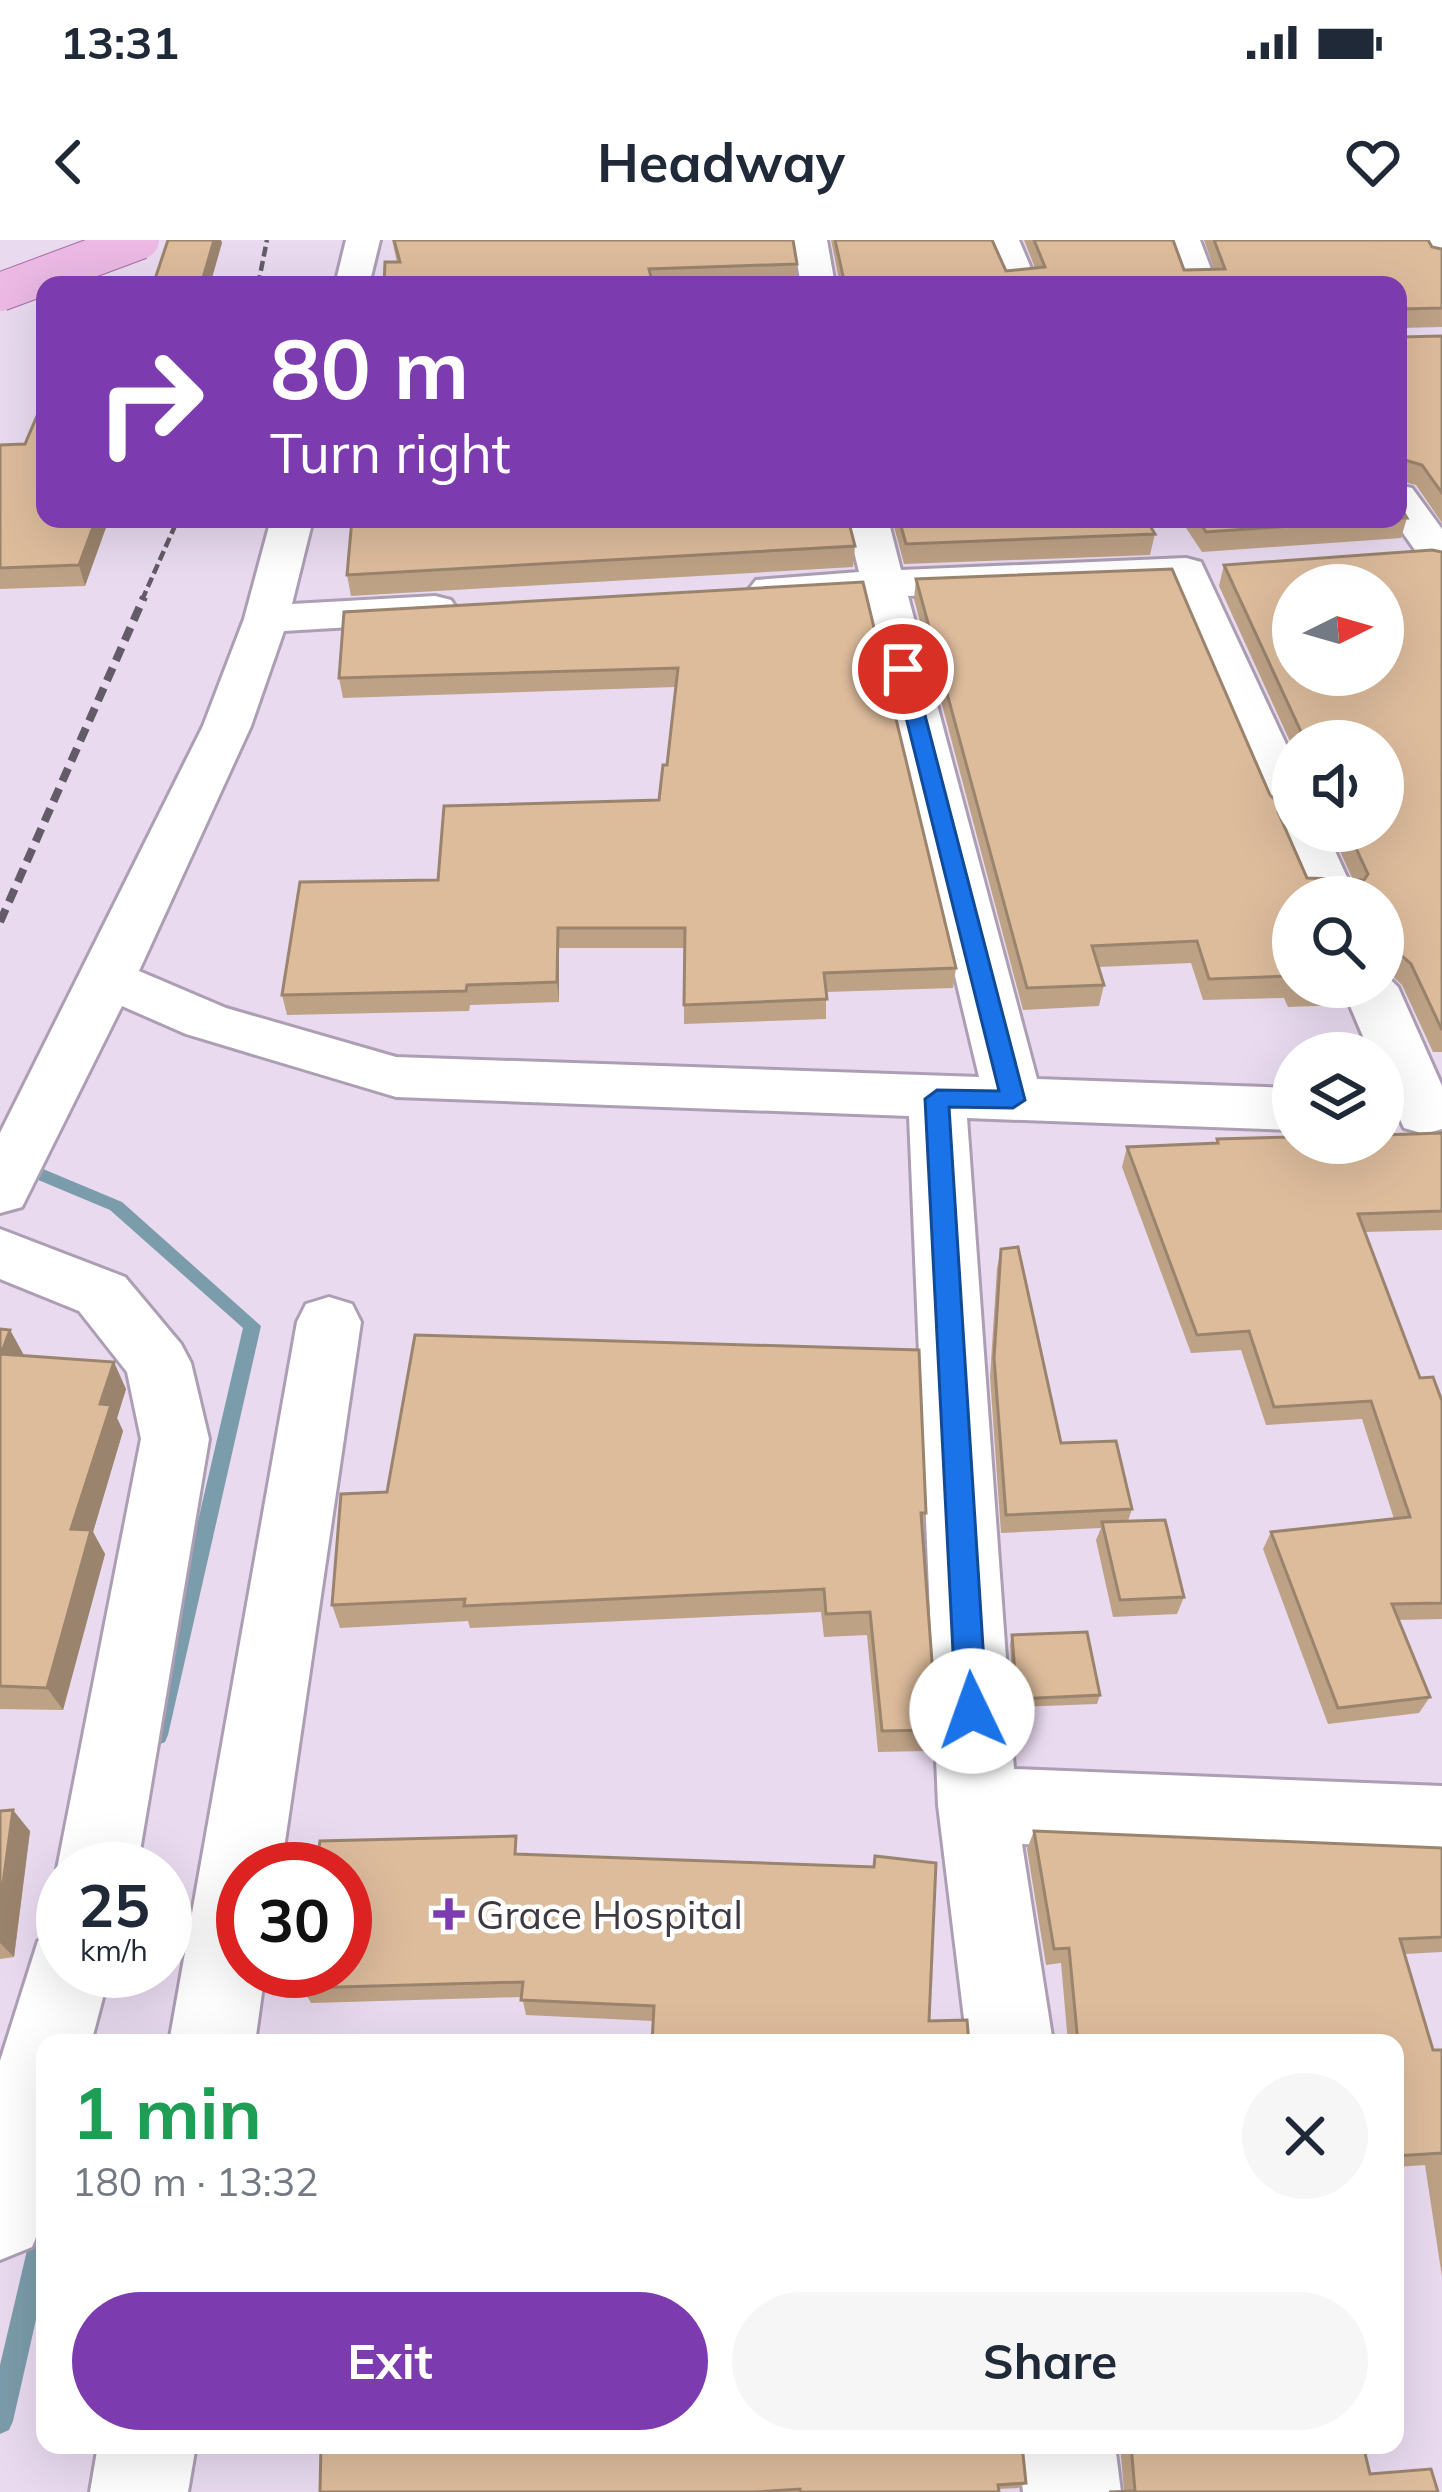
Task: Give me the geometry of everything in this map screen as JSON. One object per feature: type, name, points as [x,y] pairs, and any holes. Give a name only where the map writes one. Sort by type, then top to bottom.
[{"type":"main road","points":[[43,276],[140,240]]},
{"type":"main road","points":[[0,292],[36,279]]},
{"type":"street","points":[[81,276],[106,267],[100,240]]},
{"type":"street","points":[[354,276],[363,240]]},
{"type":"street","points":[[811,240],[817,276]]},
{"type":"street","points":[[1002,240],[1018,276]]},
{"type":"street","points":[[1183,240],[1197,276]]},
{"type":"street","points":[[1430,240],[1442,256]]},
{"type":"street","points":[[0,305],[36,292]]},
{"type":"street","points":[[1407,509],[1441,554]]},
{"type":"street","points":[[1,1190],[108,979],[227,726],[266,619],[290,528]]},
{"type":"street","points":[[869,528],[1013,1100]]},
{"type":"street","points":[[1176,554],[1272,767]]},
{"type":"street","points":[[740,591],[881,583],[1176,554],[1232,568]]},
{"type":"street","points":[[1392,556],[1441,554]]},
{"type":"street","points":[[266,619],[479,607]]},
{"type":"street","points":[[108,979],[206,1021],[396,1077],[1272,1108]]},
{"type":"street","points":[[1378,1008],[1417,1112]]},
{"type":"street","points":[[937,1099],[977,1805],[1009,2034]]},
{"type":"street","points":[[0,1253],[101,1294],[158,1363],[175,1439],[102,1842]]},
{"type":"street","points":[[213,2034],[329,1322]]},
{"type":"street","points":[[977,1805],[1442,1824]]},
{"type":"street","points":[[50,2034],[60,1998]]},
{"type":"street","points":[[0,2215],[36,2086]]},
{"type":"street","points":[[139,2492],[145,2454]]},
{"type":"street","points":[[1067,2454],[1072,2492]]},
{"type":"building","points":[[168,240],[214,240],[204,276],[156,276]]},
{"type":"building","points":[[394,240],[793,240],[797,264],[649,269],[651,276],[384,276],[385,262],[400,262]]},
{"type":"building","points":[[835,240],[992,240],[1006,271],[1045,267],[1034,240],[1173,240],[1184,270],[1225,269],[1214,240],[1428,240],[1432,247],[1442,249],[1442,308],[1407,309],[1407,276],[843,276]]},
{"type":"building","points":[[1442,336],[1442,493],[1422,465],[1407,461],[1407,337]]},
{"type":"building","points":[[36,418],[36,528],[93,528],[79,565],[0,568],[0,445],[25,444]]},
{"type":"building","points":[[351,528],[850,528],[855,546],[347,575]]},
{"type":"building","points":[[902,528],[1151,528],[1155,534],[906,544]]},
{"type":"building","points":[[1204,528],[1262,528],[1206,532]]},
{"type":"building","points":[[1442,552],[1442,1030],[1404,958],[1404,876],[1367,876],[1358,852],[1404,852],[1404,720],[1296,720],[1285,696],[1404,696],[1404,564],[1272,564],[1272,669],[1224,565]]},
{"type":"building","points":[[1172,569],[1272,797],[1272,852],[1296,852],[1306,876],[1272,876],[1272,977],[1209,979],[1197,941],[1092,946],[1104,985],[1027,988],[916,579]]},
{"type":"building","points":[[863,582],[956,968],[824,973],[827,999],[684,1005],[685,928],[558,928],[557,982],[467,985],[466,991],[282,995],[300,882],[438,880],[444,806],[659,800],[663,765],[667,765],[678,668],[339,678],[344,612]]},
{"type":"building","points":[[1442,1133],[1442,1211],[1358,1214],[1420,1378],[1433,1377],[1442,1401],[1442,1603],[1392,1604],[1430,1697],[1338,1708],[1271,1532],[1410,1517],[1371,1401],[1274,1407],[1249,1331],[1197,1335],[1127,1147],[1272,1138],[1272,1164],[1404,1164],[1404,1134]]},
{"type":"building","points":[[1018,1247],[1061,1443],[1116,1441],[1132,1509],[1006,1515],[994,1358],[1001,1249]]},
{"type":"building","points":[[0,1329],[10,1330],[1,1354],[114,1362],[100,1404],[111,1405],[71,1529],[91,1530],[47,1688],[0,1686]]},
{"type":"building","points":[[415,1335],[919,1350],[926,1513],[921,1513],[934,1689],[927,1690],[930,1730],[882,1731],[870,1612],[826,1614],[824,1589],[464,1606],[465,1599],[332,1605],[341,1494],[387,1492]]},
{"type":"building","points":[[1165,1520],[1184,1597],[1120,1600],[1102,1522]]},
{"type":"building","points":[[1087,1632],[1100,1695],[1017,1699],[1012,1635]]},
{"type":"building","points":[[13,1810],[0,1905],[0,1811]]},
{"type":"building","points":[[1034,1831],[1442,1848],[1442,1937],[1400,1939],[1433,2050],[1442,2050],[1442,2153],[1404,2155],[1404,2034],[1077,2034],[1069,1948],[1054,1949]]},
{"type":"building","points":[[516,1836],[515,1854],[874,1867],[875,1856],[936,1863],[929,2021],[967,2020],[968,2034],[652,2034],[654,2006],[521,2000],[523,1982],[372,1986],[372,1842],[320,1842]]},
{"type":"building","points":[[321,2454],[1023,2454],[1026,2483],[998,2485],[999,2492],[320,2492]]},
{"type":"building","points":[[1132,2454],[1365,2454],[1370,2474],[1431,2469],[1438,2492],[1109,2492],[1135,2491]]},
{"type":"waterway","points":[[0,1157],[116,1206],[252,1326],[158,1735]]},
{"type":"waterway","points":[[0,2421],[36,2264]]},
{"type":"railway","points":[[260,276],[267,240]]},
{"type":"railway","points":[[142,600],[174,528]]},
{"type":"railway","points":[[0,922],[144,597]]},
{"type":"place","name":"Grace Hospital","points":[[449,1914]]},
{"type":"route","points":[[903,669],[1013,1100],[937,1099],[972,1711]]}]
